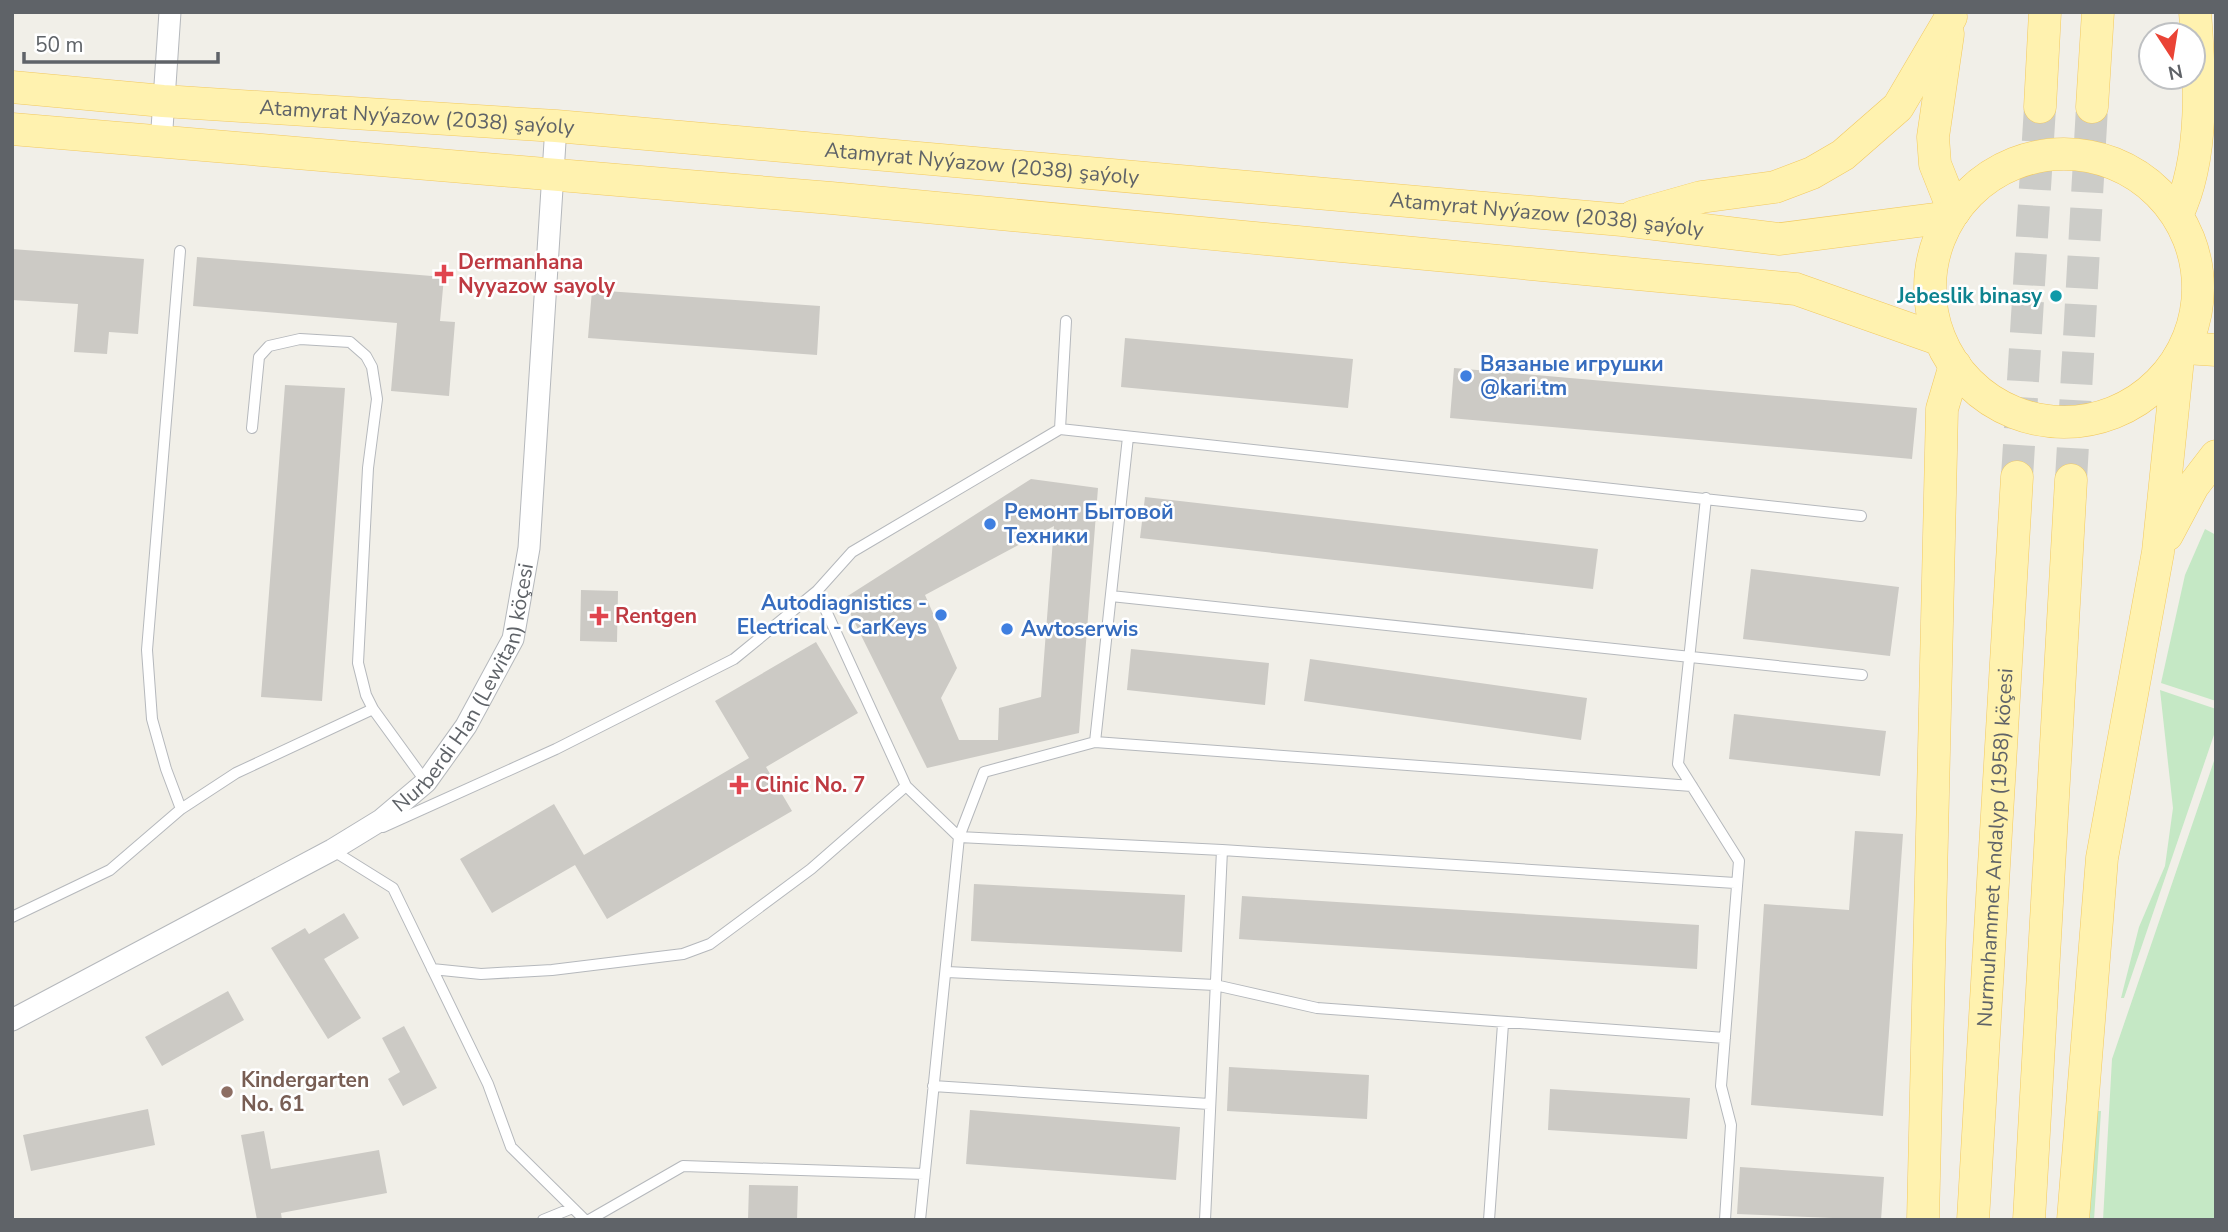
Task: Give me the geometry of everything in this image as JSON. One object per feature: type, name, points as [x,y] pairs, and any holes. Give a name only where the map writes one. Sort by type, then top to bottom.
[{"type":"main road","points":[[2040,107],[2045,12]]},
{"type":"main road","points":[[2091,107],[2098,12]]},
{"type":"main road","points":[[1951,14],[1933,138],[1935,164],[1952,215]]},
{"type":"main road","points":[[1622,220],[1701,197],[1775,187],[1812,173],[1843,155],[1898,107],[1951,14]]},
{"type":"main road","points":[[2207,71],[2216,92]]},
{"type":"main road","name":"Atamyrat Nyýazow (2038) şaýoly","points":[[12,88],[163,101],[556,126],[1622,220],[1780,239],[1952,215]]},
{"type":"main road","points":[[2181,223],[2195,163],[2197,91]]},
{"type":"main road","name":"Atamyrat Nyýazow (2038) şaýoly","points":[[12,129],[554,174],[1796,289],[1946,352]]},
{"type":"main road","points":[[1923,1220],[1942,409],[1946,352],[1931,302],[1931,272],[1938,244],[1952,215],[1976,188],[2003,169],[2034,158],[2066,155],[2099,159],[2129,171],[2156,190],[2181,223],[2195,258],[2199,286],[2193,353],[2102,859],[2073,1220]]},
{"type":"main road","points":[[2181,223],[2216,242]]},
{"type":"main road","points":[[1946,352],[1980,393],[2004,408],[2030,418],[2058,422],[2086,420],[2114,413],[2139,400],[2193,353]]},
{"type":"main road","points":[[2158,552],[2193,486],[2216,456]]},
{"type":"main road","name":"Nurmuhammet Andalyp (1958) köçesi","points":[[1973,1220],[2017,477]]},
{"type":"main road","points":[[2029,1220],[2071,480]]},
{"type":"street","points":[[160,143],[170,12]]},
{"type":"street","name":"Nurberdi Han (Lewitan) köçesi","points":[[14,1016],[332,850],[381,820],[426,782],[466,726],[513,639],[529,548],[556,126]]},
{"type":"lane","points":[[180,251],[147,650],[152,719],[166,769],[181,808]]},
{"type":"lane","points":[[1060,429],[1066,321]]},
{"type":"lane","points":[[252,428],[259,357],[269,346],[300,339],[350,342],[366,356],[372,367],[377,399],[368,468],[358,663],[366,695],[373,709],[426,782]]},
{"type":"lane","points":[[332,850],[556,749],[734,659],[817,591],[852,552],[1060,429],[1861,516]]},
{"type":"lane","points":[[1095,741],[1128,437]]},
{"type":"lane","points":[[1706,498],[1678,764],[1739,861],[1735,883],[1721,1086],[1731,1125],[1726,1220]]},
{"type":"lane","points":[[817,591],[905,786],[959,837],[1222,850],[1735,883]]},
{"type":"lane","points":[[1111,596],[1862,675]]},
{"type":"lane","points":[[12,916],[110,870],[181,808],[236,773],[373,709]]},
{"type":"lane","points":[[920,1220],[959,837],[984,772],[1095,741],[1692,786]]},
{"type":"lane","points":[[432,970],[481,974],[565,968],[683,954],[710,944],[811,869],[905,786]]},
{"type":"lane","points":[[332,850],[393,888],[488,1084],[512,1147],[570,1209],[587,1220],[683,1166],[924,1174]]},
{"type":"lane","points":[[1205,1220],[1222,850]]},
{"type":"lane","points":[[947,972],[1215,985],[1317,1008],[1503,1024],[1725,1038]]},
{"type":"lane","points":[[1489,1220],[1503,1024]]},
{"type":"lane","points":[[933,1086],[1209,1104]]},
{"type":"lane","points":[[543,1220],[570,1209]]},
{"type":"green space","points":[[2205,529],[2216,535],[2216,701],[2161,683],[2185,575]]},
{"type":"green space","points":[[2160,690],[2216,709],[2216,729],[2124,998],[2121,998],[2139,927],[2165,866],[2173,808]]},
{"type":"green space","points":[[2216,755],[2216,1220],[2103,1220],[2112,1059]]},
{"type":"green space","points":[[2095,1111],[2101,1111],[2094,1220],[2088,1220]]},
{"type":"building","points":[[12,249],[144,259],[138,334],[109,332],[107,354],[74,352],[78,304],[12,300]]},
{"type":"building","points":[[197,257],[444,277],[440,321],[455,322],[449,396],[391,391],[397,323],[193,306]]},
{"type":"building","points":[[592,290],[820,306],[817,355],[588,338]]},
{"type":"building","points":[[1125,338],[1353,359],[1348,408],[1121,387]]},
{"type":"building","points":[[1454,368],[1917,408],[1912,459],[1450,418]]},
{"type":"building","points":[[285,385],[345,388],[322,701],[261,697]]},
{"type":"building","points":[[1031,479],[1098,488],[1079,733],[927,768],[843,599]],"holes":[[[1054,526],[1041,697],[999,708],[998,740],[959,740],[941,698],[957,668],[925,595]]]},
{"type":"building","points":[[1145,497],[1598,549],[1593,589],[1140,538]]},
{"type":"building","points":[[1751,569],[1899,587],[1890,656],[1743,639]]},
{"type":"building","name":"Rentgen","points":[[581,590],[618,591],[617,642],[580,641]]},
{"type":"building","name":"Clinic No. 7","points":[[816,642],[858,713],[766,767],[792,811],[607,919],[575,865],[492,913],[460,859],[554,804],[584,855],[749,758],[715,701]]},
{"type":"building","points":[[1131,649],[1269,663],[1265,705],[1127,690]]},
{"type":"building","points":[[1310,659],[1587,698],[1581,740],[1304,701]]},
{"type":"building","points":[[1734,714],[1886,731],[1880,776],[1729,759]]},
{"type":"building","points":[[1855,831],[1903,834],[1883,1116],[1751,1105],[1764,904],[1849,910]]},
{"type":"building","points":[[974,884],[1185,895],[1182,952],[971,941]]},
{"type":"building","points":[[1242,896],[1699,925],[1697,969],[1239,939]]},
{"type":"building","points":[[344,913],[359,938],[324,959],[361,1018],[328,1039],[271,948],[305,928],[309,934]]},
{"type":"building","points":[[228,991],[244,1020],[162,1066],[145,1037]]},
{"type":"building","points":[[404,1026],[437,1088],[403,1106],[388,1079],[400,1072],[382,1038]]},
{"type":"building","points":[[1229,1067],[1369,1075],[1367,1119],[1227,1111]]},
{"type":"building","points":[[1550,1089],[1690,1098],[1687,1139],[1548,1130]]},
{"type":"building","points":[[148,1109],[155,1145],[31,1171],[23,1135]]},
{"type":"building","points":[[970,1110],[1180,1127],[1176,1180],[966,1164]]},
{"type":"building","points":[[264,1131],[271,1169],[379,1150],[387,1193],[281,1213],[282,1220],[257,1220],[241,1135]]},
{"type":"building","points":[[1740,1167],[1884,1177],[1881,1220],[1737,1214]]},
{"type":"building","points":[[749,1185],[798,1186],[797,1220],[748,1220]]},
{"type":"tunnel","points":[[2017,477],[2040,107]]},
{"type":"tunnel","points":[[2071,480],[2092,107]]},
{"type":"place","name":"Dermanhana Nyyazow sayoly","points":[[444,274]]},
{"type":"place","name":"Jebeslik binasy","points":[[2056,296]]},
{"type":"place","name":"Вязаные игрушки @kari.tm","points":[[1466,376]]},
{"type":"place","name":"Ремонт Бытовой Техники","points":[[990,524]]},
{"type":"place","name":"Autodiagnistics - Electrical - CarKeys","points":[[941,615]]},
{"type":"place","name":"Rentgen","points":[[599,616]]},
{"type":"place","name":"Awtoserwis","points":[[1007,629]]},
{"type":"place","name":"Clinic No. 7","points":[[739,785]]},
{"type":"place","name":"Kindergarten No. 61","points":[[227,1092]]}]
